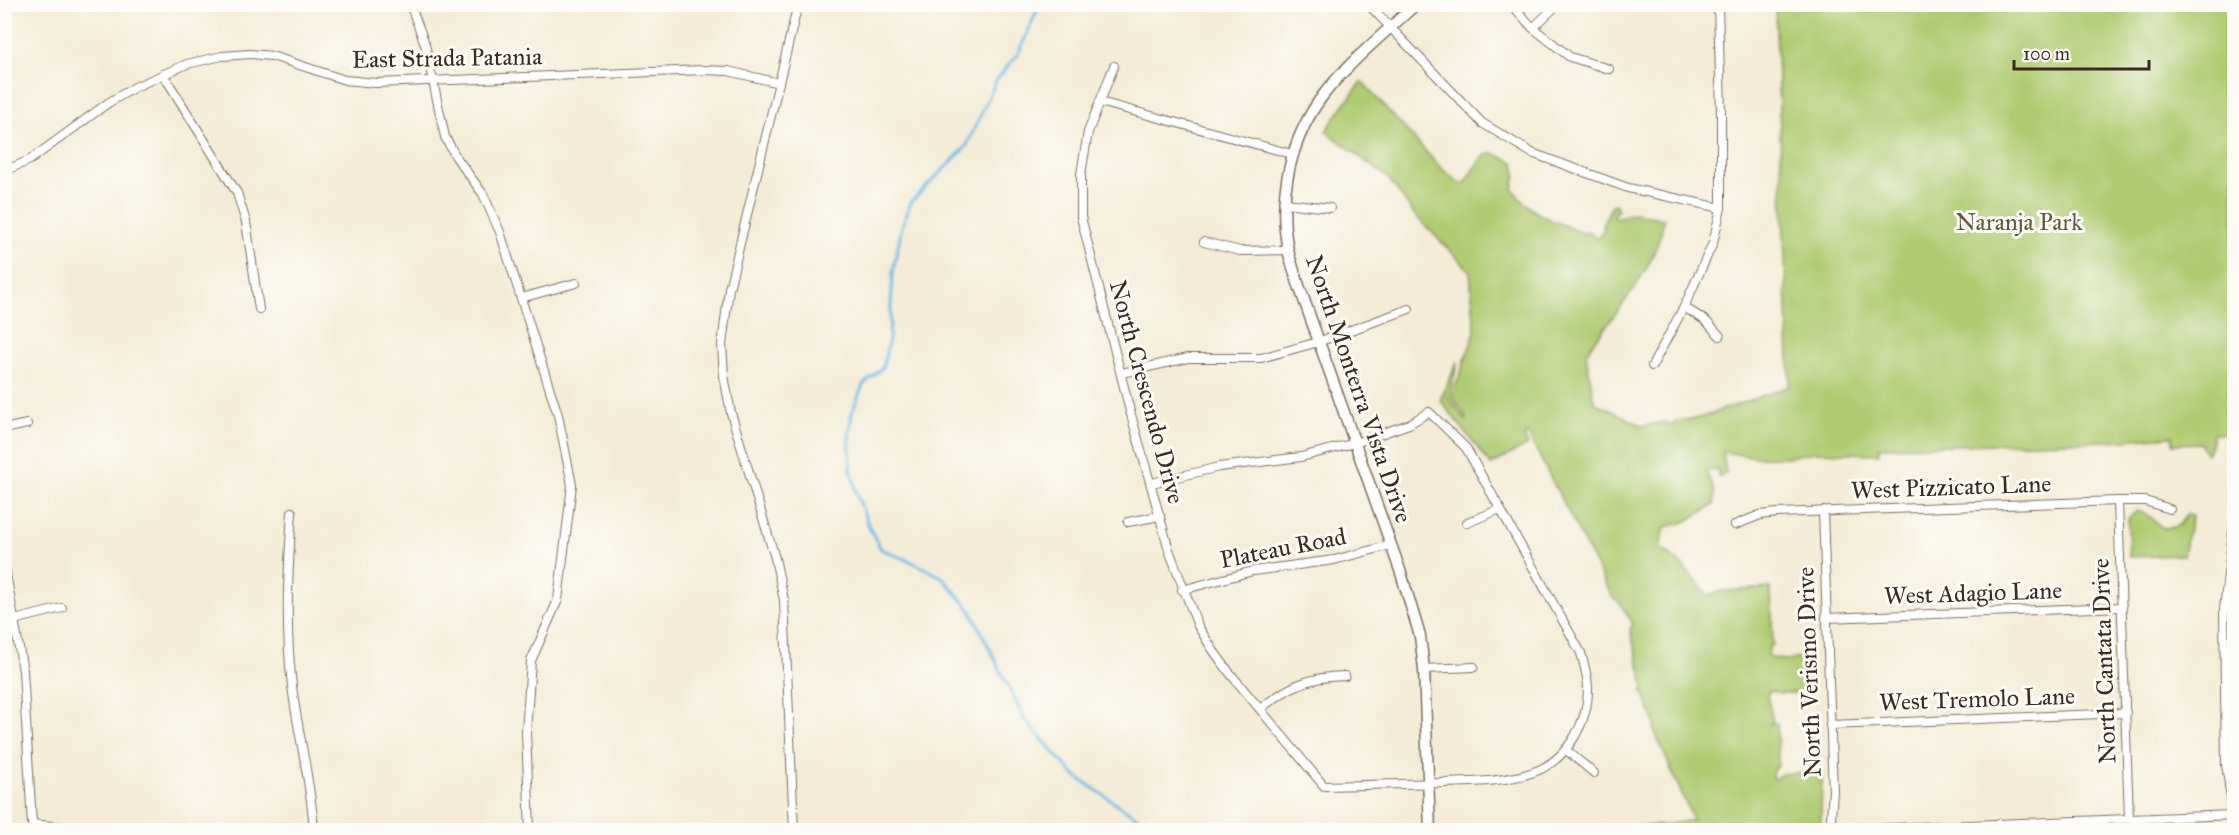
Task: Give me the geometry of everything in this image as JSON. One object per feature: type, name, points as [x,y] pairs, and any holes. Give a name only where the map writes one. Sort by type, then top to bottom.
[{"type":"street","points":[[410,4],[421,29],[439,119],[445,137],[491,208],[558,416],[572,485],[558,600],[531,661],[526,732],[530,831]]},
{"type":"street","points":[[794,831],[784,600],[775,558],[731,413],[723,360],[723,329],[729,289],[798,4]]},
{"type":"street","points":[[1368,4],[1482,123],[1532,153],[1628,188],[1721,208]]},
{"type":"street","name":"North Monterra Vista Drive","points":[[1416,4],[1324,94],[1292,154],[1285,203],[1288,250],[1318,342],[1391,545],[1420,636],[1424,669],[1430,831]]},
{"type":"street","points":[[1511,4],[1533,28],[1570,57],[1609,69]]},
{"type":"street","points":[[1533,28],[1558,4]]},
{"type":"street","points":[[1652,366],[1684,307],[1713,243],[1721,208],[1718,4]]},
{"type":"street","name":"East Strada Patania","points":[[4,171],[30,160],[108,103],[163,74],[201,60],[250,54],[272,56],[332,77],[354,82],[704,70],[729,71],[779,83]]},
{"type":"street","name":"North Crescendo Drive","points":[[1114,66],[1088,132],[1083,163],[1081,217],[1130,411],[1152,483],[1168,550],[1182,590],[1198,626],[1213,650],[1324,786],[1428,783]]},
{"type":"street","points":[[163,74],[237,193],[246,222],[259,309]]},
{"type":"street","points":[[1100,102],[1292,154]]},
{"type":"street","points":[[1285,203],[1330,208]]},
{"type":"street","points":[[1204,242],[1240,251],[1288,250]]},
{"type":"street","points":[[521,298],[576,283]]},
{"type":"street","points":[[1684,307],[1706,321],[1720,336]]},
{"type":"street","points":[[1122,373],[1188,358],[1261,358],[1318,342],[1409,309]]},
{"type":"street","points":[[1152,483],[1219,467],[1301,457],[1355,443],[1409,424],[1429,412],[1466,448],[1581,653],[1587,672],[1588,688],[1584,718],[1566,750],[1552,763],[1536,771],[1512,778],[1428,783]]},
{"type":"street","points":[[4,429],[27,424]]},
{"type":"street","name":"West Pizzicato Lane","points":[[1735,525],[1760,515],[2118,501],[2145,501],[2170,510]]},
{"type":"street","name":"North Cantata Drive","points":[[2118,501],[2129,819]]},
{"type":"street","points":[[1467,524],[1500,509]]},
{"type":"street","name":"North Verismo Drive","points":[[1823,512],[1833,792],[1830,831]]},
{"type":"street","points":[[292,513],[288,580],[291,671],[314,831]]},
{"type":"street","points":[[1128,522],[1160,516]]},
{"type":"street","points":[[1840,831],[2234,816],[2226,765],[2224,609],[2235,524]]},
{"type":"street","name":"Plateau Road","points":[[1182,590],[1253,571],[1334,560],[1391,545]]},
{"type":"street","points":[[4,562],[23,671],[32,824],[197,831]]},
{"type":"street","name":"West Adagio Lane","points":[[1826,618],[2122,607]]},
{"type":"street","points":[[14,620],[62,608]]},
{"type":"street","points":[[1424,669],[1474,666]]},
{"type":"street","points":[[1260,709],[1285,690],[1305,681],[1345,676]]},
{"type":"street","name":"West Tremolo Lane","points":[[1830,725],[2126,713]]},
{"type":"street","points":[[1566,750],[1594,773]]},
{"type":"green space","name":"Naranja Park","points":[[1775,5],[2234,5],[2234,434],[2213,434],[2207,454],[2200,443],[2173,444],[2172,436],[2110,441],[1879,447],[1879,454],[1814,452],[1786,457],[1757,457],[1723,452],[1726,474],[1718,476],[1718,469],[1706,471],[1715,492],[1714,505],[1683,523],[1665,527],[1660,547],[1682,565],[1708,595],[1722,591],[1771,588],[1773,645],[1769,647],[1768,657],[1784,660],[1805,658],[1805,674],[1813,688],[1812,693],[1769,691],[1767,696],[1773,721],[1770,724],[1777,723],[1778,766],[1773,770],[1772,778],[1782,774],[1822,771],[1819,830],[1541,830],[1664,825],[1693,820],[1654,730],[1655,723],[1642,690],[1645,689],[1630,629],[1633,624],[1619,602],[1612,597],[1528,434],[1524,436],[1528,445],[1491,465],[1440,400],[1458,361],[1449,398],[1466,420],[1466,416],[1452,397],[1475,332],[1470,271],[1414,214],[1389,179],[1326,131],[1362,82],[1440,167],[1461,184],[1465,183],[1480,160],[1490,152],[1514,162],[1516,174],[1513,189],[1528,206],[1564,226],[1585,234],[1587,231],[1591,232],[1596,239],[1605,228],[1602,226],[1612,205],[1615,204],[1618,209],[1613,215],[1614,218],[1635,213],[1664,219],[1653,256],[1633,290],[1586,353],[1594,402],[1643,426],[1666,422],[1671,426],[1676,421],[1699,418],[1790,386]]},
{"type":"green space","points":[[2137,511],[2148,514],[2164,528],[2179,525],[2187,514],[2192,515],[2183,555],[2129,557],[2128,519]]},
{"type":"waterway","points":[[1040,4],[1018,54],[997,79],[966,147],[911,202],[902,226],[893,271],[889,339],[883,367],[863,385],[852,412],[849,435],[851,469],[857,495],[870,529],[881,549],[942,577],[970,609],[1025,720],[1075,776],[1150,826],[1162,830]]}]
